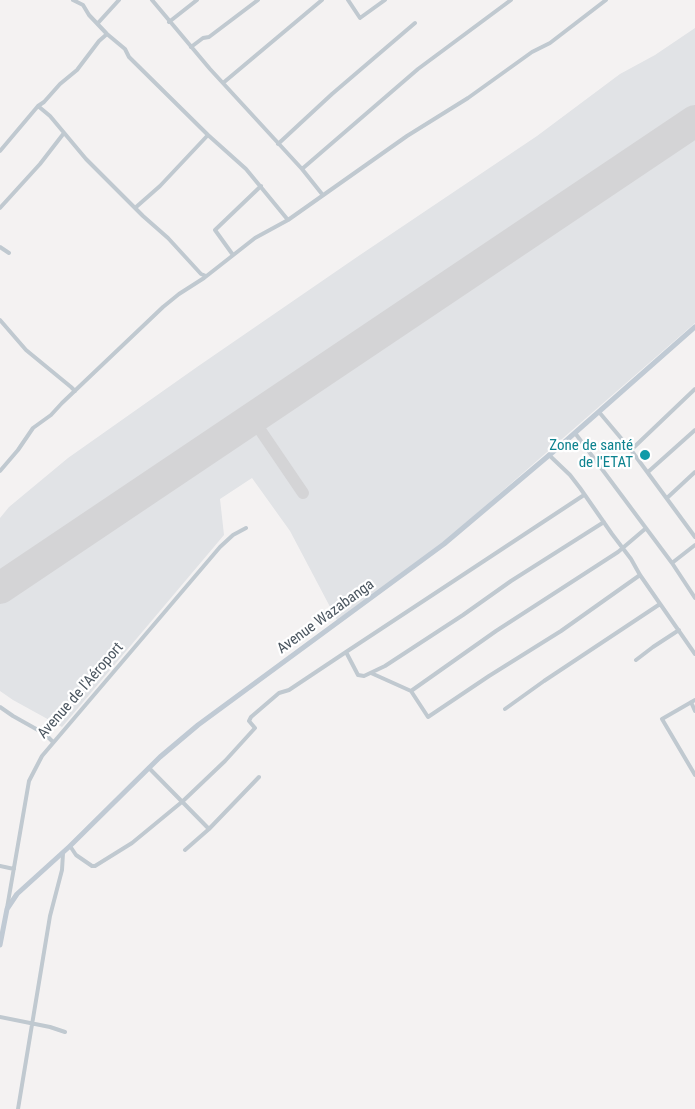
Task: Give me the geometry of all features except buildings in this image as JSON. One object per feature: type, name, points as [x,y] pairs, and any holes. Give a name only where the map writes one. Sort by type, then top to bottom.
[{"type":"main road","name":"Avenue Wazabanga","points":[[0,945],[7,909],[22,888],[70,846],[148,767],[198,725],[444,544],[695,327]]},
{"type":"street","points":[[73,0],[83,5],[107,34],[125,49],[129,57],[229,155],[240,162],[288,219]]},
{"type":"street","points":[[98,23],[119,0]]},
{"type":"street","points":[[152,0],[191,48],[302,169],[322,194]]},
{"type":"street","points":[[169,22],[197,0]]},
{"type":"street","points":[[191,48],[258,0]]},
{"type":"street","points":[[223,83],[322,0]]},
{"type":"street","points":[[348,0],[360,18],[386,0]]},
{"type":"street","points":[[302,169],[418,69],[511,0]]},
{"type":"street","points":[[0,471],[33,428],[51,415],[179,294],[207,276],[255,238],[288,219],[406,136],[468,98],[532,52],[550,42],[606,0]]},
{"type":"street","points":[[279,144],[332,94],[415,23]]},
{"type":"street","points":[[0,151],[38,106],[77,70],[107,34]]},
{"type":"street","points":[[38,106],[50,116],[86,159],[168,238],[201,274],[207,276]]},
{"type":"street","points":[[0,207],[40,164],[64,133]]},
{"type":"street","points":[[135,208],[160,186],[208,135]]},
{"type":"street","points":[[233,255],[215,230],[261,186]]},
{"type":"street","points":[[0,247],[9,253]]},
{"type":"street","points":[[0,320],[26,350],[75,392]]},
{"type":"street","points":[[631,450],[695,388]]},
{"type":"street","points":[[598,411],[693,529],[695,537]]},
{"type":"street","points":[[648,472],[695,430]]},
{"type":"street","points":[[575,433],[672,563],[695,598]]},
{"type":"street","points":[[549,455],[570,475],[585,495],[695,654]]},
{"type":"street","points":[[667,498],[695,472]]},
{"type":"street","points":[[70,846],[82,860],[95,866],[132,843],[183,801],[225,761],[255,728],[249,720],[279,693],[289,690],[585,495]]},
{"type":"street","points":[[346,652],[358,675],[364,676],[385,666],[510,581],[604,522]]},
{"type":"street","name":"Avenue de l'Aéroport","points":[[7,909],[29,781],[42,756],[220,547],[233,535],[246,528]]},
{"type":"street","points":[[411,691],[479,643],[618,552],[645,529]]},
{"type":"street","points":[[672,563],[695,545]]},
{"type":"street","points":[[371,673],[411,691],[428,717],[561,631],[640,575]]},
{"type":"street","points":[[505,709],[660,604]]},
{"type":"street","points":[[636,660],[679,630]]},
{"type":"street","points":[[695,711],[693,701],[662,719],[695,775]]},
{"type":"street","points":[[0,708],[45,734],[52,742]]},
{"type":"street","points":[[148,767],[209,829]]},
{"type":"street","points":[[185,850],[209,829],[259,777]]},
{"type":"street","points":[[18,1109],[50,916],[62,870],[63,852]]},
{"type":"street","points":[[0,866],[14,869]]},
{"type":"street","points":[[0,1017],[65,1032]]},
{"type":"shaded area","points":[[695,28],[695,323],[437,548],[337,620],[290,531],[252,478],[220,499],[224,535],[62,727],[0,691],[0,518],[9,507],[68,458],[197,367],[537,136],[620,74],[655,55]]},
{"type":"taxiway","points":[[252,418],[303,493]]},
{"type":"runway","points":[[0,588],[695,121]]},
{"type":"place","name":"Zone de santé de l'ETAT","points":[[645,455]]}]
